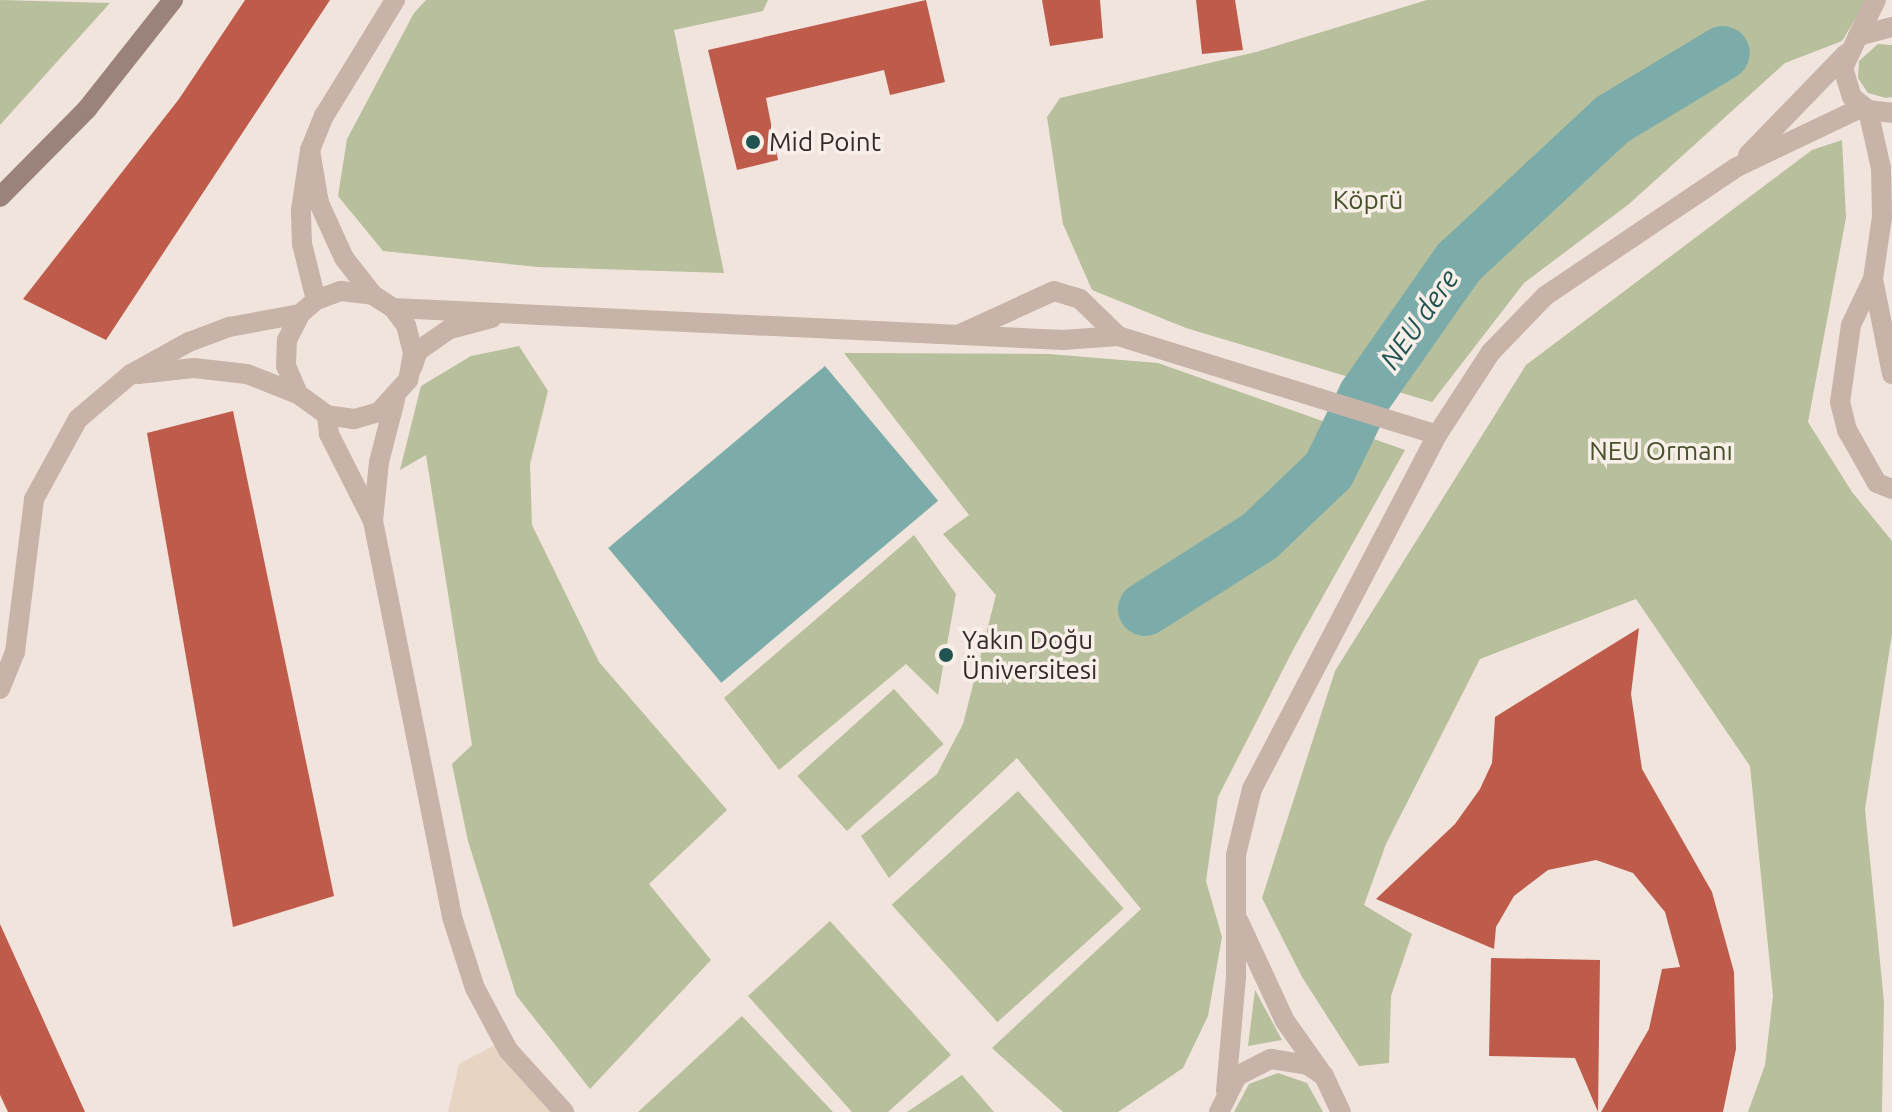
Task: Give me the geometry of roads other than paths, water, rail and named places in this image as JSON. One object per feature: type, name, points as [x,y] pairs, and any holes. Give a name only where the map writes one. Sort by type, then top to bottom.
[{"type":"main road","points":[[0,197],[87,109],[173,0]]},
{"type":"street","points":[[316,300],[301,221],[310,150],[324,116],[395,0]]},
{"type":"street","points":[[1737,167],[1846,54],[1876,0]]},
{"type":"street","points":[[1858,36],[1892,27]]},
{"type":"street","points":[[1846,54],[1845,83],[1866,108],[1881,168],[1882,217],[1873,279],[1851,325],[1840,402],[1847,430],[1877,483],[1892,489]]},
{"type":"street","points":[[1218,1104],[1236,977],[1236,855],[1252,789],[1437,435],[1491,352],[1545,296],[1737,167],[1866,108],[1892,113]]},
{"type":"street","points":[[310,150],[319,203],[344,258],[373,295],[393,308],[406,325],[413,353],[408,380]]},
{"type":"street","points":[[1882,217],[1892,188]]},
{"type":"street","points":[[1873,279],[1892,374]]},
{"type":"street","points":[[298,394],[286,366],[287,340],[300,314],[316,300],[341,291],[373,295]]},
{"type":"street","points":[[957,336],[1054,291],[1080,299],[1118,336]]},
{"type":"street","points":[[393,308],[957,336],[1063,340],[1118,336],[1346,404],[1437,435]]},
{"type":"street","points":[[0,689],[15,652],[34,499],[78,419],[131,374],[202,337],[300,314]]},
{"type":"street","points":[[373,521],[379,462],[395,400],[408,380],[418,351],[450,329],[508,314]]},
{"type":"street","points":[[131,374],[194,368],[247,374],[298,394],[327,415],[354,419],[379,412],[395,400]]},
{"type":"street","points":[[327,415],[329,434],[373,521],[452,917],[475,988],[503,1041],[564,1112]]},
{"type":"street","points":[[1236,915],[1285,1021],[1343,1109]]},
{"type":"street","points":[[1218,1104],[1237,1076],[1271,1059],[1299,1062],[1324,1076]]},
{"type":"water","points":[[825,366],[938,501],[721,683],[608,548]]},
{"type":"waterway","name":"NEU dere","points":[[1145,609],[1260,536],[1329,470],[1365,396],[1459,262],[1613,119],[1723,53]]},
{"type":"place","name":"Mid Point","points":[[753,142]]},
{"type":"place","name":"Yakın Doğu Üniversitesi","points":[[946,655]]},
{"type":"park label","name":"Köprü","points":[[1368,200]]},
{"type":"park label","name":"NEU Ormanı","points":[[1661,451]]}]
